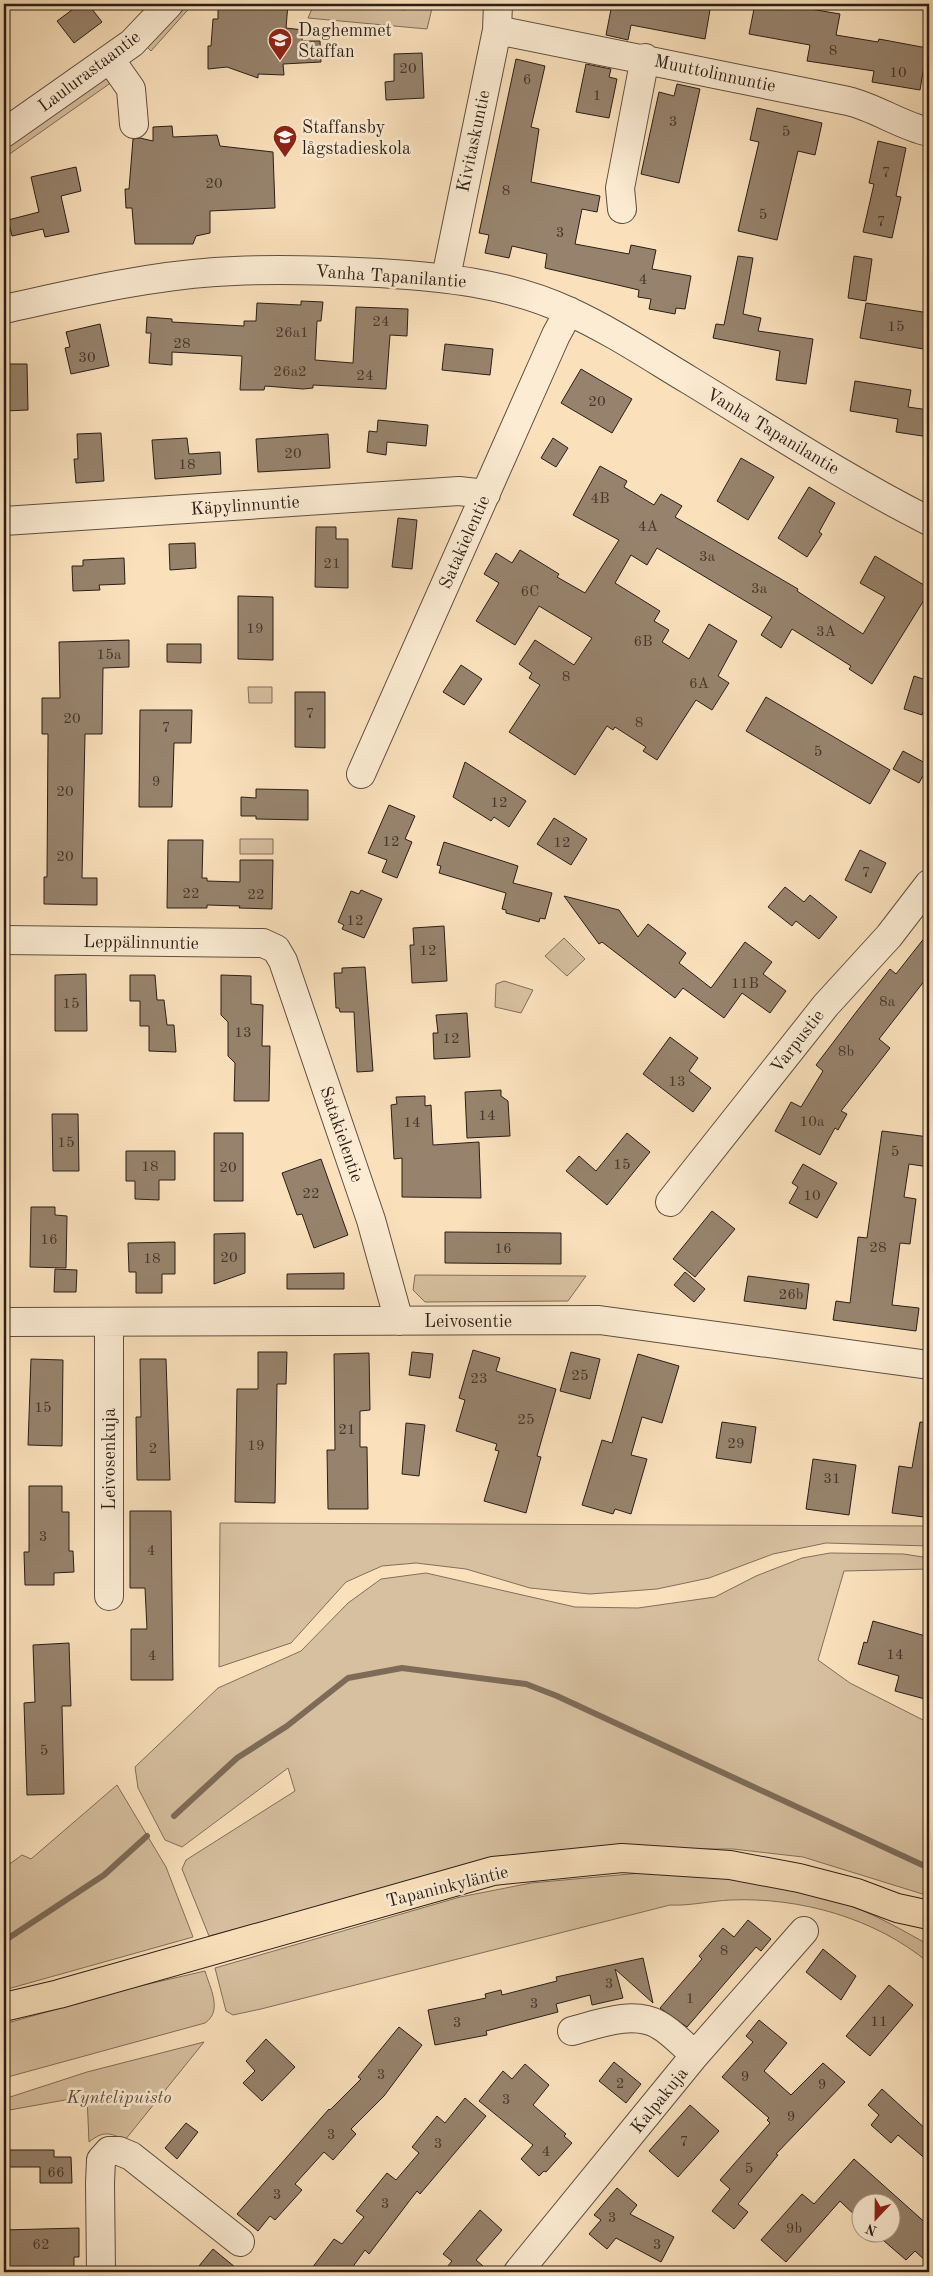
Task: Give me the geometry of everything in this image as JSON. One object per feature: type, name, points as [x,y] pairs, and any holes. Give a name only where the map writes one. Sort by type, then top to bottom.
[{"type":"main road","name":"Tapaninkyläntie","points":[[4,2007],[59,1994],[493,1871],[622,1858],[730,1865],[799,1878],[857,1893],[897,1908],[929,1915]]},
{"type":"main road","name":"Tapaninkyläntie","points":[[897,1908],[929,1930]]},
{"type":"street","name":"Laulurastaantie","points":[[4,134],[132,43],[169,4]]},
{"type":"street","name":"Muuttolinnuntie","points":[[497,17],[645,58],[854,102],[876,110],[906,125],[929,132]]},
{"type":"street","name":"Kivitaskuntie","points":[[446,277],[497,17]]},
{"type":"street","points":[[622,209],[620,188],[645,58]]},
{"type":"street","points":[[110,59],[132,89],[134,124]]},
{"type":"street","name":"Vanha Tapanilantie","points":[[4,308],[153,279],[213,272],[323,271],[446,277],[508,290],[568,311],[599,326],[823,462],[929,521]]},
{"type":"street","name":"Satakielentie","points":[[360,774],[556,334],[568,311]]},
{"type":"street","name":"Käpylinnuntie","points":[[4,521],[459,491],[486,494]]},
{"type":"street","name":"Varpustie","points":[[670,1202],[826,1004],[889,936],[929,884]]},
{"type":"street","name":"Leppälinnuntie","points":[[4,940],[263,943],[276,949]]},
{"type":"street","name":"Satakielentie","points":[[276,949],[283,961],[348,1148],[371,1220],[399,1321]]},
{"type":"street","name":"Leivosentie","points":[[4,1322],[599,1320],[929,1365]]},
{"type":"street","name":"Leivosenkuja","points":[[109,1322],[109,1596]]},
{"type":"street","name":"Kalpakuja","points":[[518,2272],[695,2055],[804,1931]]},
{"type":"street","points":[[572,2031],[610,2022],[642,2018],[660,2025],[695,2055]]},
{"type":"street","points":[[101,2272],[101,2160],[109,2151],[130,2156],[240,2242]]},
{"type":"green space","points":[[186,4],[193,4],[151,51],[147,47]]},
{"type":"green space","points":[[314,4],[388,4],[388,6],[403,10],[416,7],[417,4],[433,4],[427,29],[308,18]]},
{"type":"green space","points":[[108,77],[112,82],[4,158],[4,149]]},
{"type":"green space","points":[[248,687],[272,687],[272,703],[249,703]]},
{"type":"green space","points":[[240,839],[273,839],[273,854],[240,854]]},
{"type":"green space","points":[[564,938],[585,959],[567,976],[545,956]]},
{"type":"green space","points":[[504,981],[533,990],[521,1013],[495,1007],[496,984]]},
{"type":"green space","points":[[415,1275],[586,1276],[568,1301],[425,1302],[413,1290]]},
{"type":"green space","points":[[220,1523],[929,1526],[929,1546],[826,1543],[773,1554],[709,1578],[657,1589],[590,1594],[530,1588],[466,1569],[416,1563],[382,1566],[346,1582],[291,1643],[219,1667]]},
{"type":"green space","points":[[830,1553],[904,1554],[929,1558],[929,1569],[844,1571],[818,1660],[850,1683],[929,1723],[929,1896],[803,1857],[733,1849],[617,1849],[494,1859],[209,1936],[182,1869],[186,1860],[295,1791],[288,1768],[182,1847],[165,1840],[138,1788],[135,1767],[218,1688],[301,1651],[348,1603],[381,1579],[426,1573],[575,1607],[638,1608],[715,1597],[756,1576],[802,1558]]},
{"type":"green space","points":[[117,1785],[166,1867],[193,1937],[4,1990],[4,1868],[22,1855],[31,1859]]},
{"type":"green space","points":[[652,1872],[753,1882],[827,1898],[881,1919],[929,1945],[929,1963],[908,1947],[885,1934],[861,1922],[836,1914],[783,1902],[730,1900],[670,1905],[261,2009],[233,2015],[226,2011],[215,1968],[460,1897],[531,1883]]},
{"type":"green space","points":[[205,1971],[214,1999],[214,2006],[210,2018],[205,2023],[4,2078],[4,2024],[131,1988]]},
{"type":"green space","name":"Kyntelipuisto","points":[[204,2042],[125,2140],[115,2135],[102,2134],[89,2142],[87,2096],[4,2111],[4,2099],[87,2072]]},
{"type":"building","points":[[80,4],[88,4],[102,22],[74,43],[57,21]]},
{"type":"building","points":[[218,4],[288,4],[286,28],[303,30],[302,41],[320,41],[321,62],[283,64],[284,75],[258,74],[258,78],[227,67],[208,69],[208,46],[211,46],[213,19],[218,19]]},
{"type":"building","points":[[612,4],[711,4],[705,39],[631,25],[628,40],[606,35]]},
{"type":"building","points":[[755,4],[781,4],[840,14],[836,35],[878,42],[879,39],[927,48],[920,90],[872,82],[874,71],[807,61],[810,45],[749,34]]},
{"type":"building","points":[[422,53],[424,98],[386,100],[385,82],[394,81],[394,54]]},
{"type":"building","points":[[516,59],[545,66],[531,127],[539,129],[531,182],[600,196],[597,212],[582,209],[575,244],[629,254],[631,245],[656,250],[652,269],[691,276],[685,309],[676,308],[675,314],[649,309],[651,299],[638,297],[639,290],[545,268],[547,254],[512,246],[509,258],[485,253],[489,235],[479,233]]},
{"type":"building","points":[[586,64],[611,69],[609,77],[617,79],[609,118],[576,112]]},
{"type":"building","points":[[677,84],[700,89],[679,183],[641,174],[659,92],[674,96]]},
{"type":"building","points":[[757,108],[822,123],[815,155],[798,151],[777,240],[738,231],[759,142],[750,140]]},
{"type":"building","points":[[172,126],[173,137],[217,135],[220,146],[273,152],[275,208],[210,211],[210,233],[196,236],[193,244],[135,244],[132,208],[126,208],[125,189],[129,189],[133,139],[140,138],[153,141],[153,127]]},
{"type":"building","points":[[878,141],[906,148],[896,196],[901,197],[892,238],[863,232],[874,184],[869,183]]},
{"type":"building","points":[[76,167],[81,191],[61,196],[69,232],[45,237],[43,229],[12,236],[8,220],[39,212],[31,177]]},
{"type":"building","points":[[738,256],[753,258],[743,314],[761,318],[758,331],[813,339],[806,384],[776,380],[780,351],[713,338],[716,324],[724,325]]},
{"type":"building","points":[[854,256],[872,259],[866,301],[848,298]]},
{"type":"building","points":[[301,301],[323,302],[321,321],[317,321],[315,360],[353,363],[356,307],[408,309],[407,336],[390,335],[386,389],[313,385],[313,388],[303,389],[265,386],[264,390],[240,390],[242,356],[172,352],[172,365],[149,363],[151,333],[146,333],[147,317],[172,319],[172,322],[244,326],[244,321],[256,321],[257,303],[301,305]]},
{"type":"building","points":[[866,303],[929,313],[929,350],[860,338]]},
{"type":"building","points":[[100,324],[109,366],[71,374],[65,348],[70,347],[66,332]]},
{"type":"building","points":[[445,344],[493,349],[490,375],[442,370]]},
{"type":"building","points":[[4,364],[27,364],[28,410],[4,411]]},
{"type":"building","points":[[581,369],[632,399],[612,433],[561,403]]},
{"type":"building","points":[[855,381],[911,390],[908,407],[929,410],[929,437],[896,432],[898,419],[850,411]]},
{"type":"building","points":[[378,420],[428,425],[426,446],[387,442],[386,455],[367,452],[369,431],[377,432]]},
{"type":"building","points":[[101,433],[104,481],[76,483],[74,459],[78,459],[77,434]]},
{"type":"building","points":[[328,434],[330,468],[258,472],[256,439]]},
{"type":"building","points":[[187,438],[189,454],[220,452],[221,474],[155,479],[152,440]]},
{"type":"building","points":[[553,438],[568,448],[556,467],[541,458]]},
{"type":"building","points":[[741,458],[774,477],[748,520],[717,501]]},
{"type":"building","points":[[600,466],[627,481],[624,487],[654,505],[661,494],[682,506],[675,517],[798,589],[797,591],[863,634],[885,597],[860,583],[875,556],[929,588],[929,592],[872,684],[849,669],[851,666],[792,629],[781,648],[761,635],[772,617],[657,548],[647,565],[631,555],[615,583],[660,611],[654,621],[669,630],[662,642],[689,659],[709,624],[737,641],[718,676],[729,683],[712,710],[696,700],[657,760],[643,751],[646,747],[615,727],[613,730],[607,726],[575,775],[509,732],[540,685],[529,678],[532,673],[519,664],[535,640],[574,665],[592,638],[539,606],[515,645],[476,621],[499,583],[484,574],[496,553],[512,563],[520,550],[559,574],[557,577],[585,593],[619,540],[573,515]]},
{"type":"building","points":[[809,487],[835,503],[819,532],[822,534],[807,557],[778,538]]},
{"type":"building","points":[[398,518],[417,520],[412,569],[392,567]]},
{"type":"building","points":[[316,527],[336,527],[336,539],[348,539],[348,588],[315,587]]},
{"type":"building","points":[[195,543],[196,568],[170,570],[169,544]]},
{"type":"building","points":[[124,558],[125,584],[99,585],[100,590],[73,591],[72,566],[83,566],[83,560]]},
{"type":"building","points":[[238,596],[273,597],[273,660],[238,659]]},
{"type":"building","points":[[129,640],[129,667],[103,668],[102,734],[85,734],[82,878],[97,878],[97,905],[44,904],[44,877],[47,877],[48,734],[42,734],[42,698],[60,698],[59,642]]},
{"type":"building","points":[[167,644],[201,644],[201,663],[167,662]]},
{"type":"building","points":[[461,665],[482,679],[464,705],[443,692]]},
{"type":"building","points":[[914,676],[929,681],[929,711],[924,709],[922,715],[904,709]]},
{"type":"building","points":[[295,692],[325,692],[325,748],[295,747]]},
{"type":"building","points":[[766,697],[890,770],[870,804],[746,731]]},
{"type":"building","points":[[140,710],[192,710],[191,743],[174,743],[172,807],[139,807]]},
{"type":"building","points":[[903,751],[929,765],[919,783],[893,769]]},
{"type":"building","points":[[465,762],[526,801],[509,827],[494,817],[491,821],[453,797]]},
{"type":"building","points":[[256,789],[308,790],[308,820],[256,819],[256,816],[241,816],[241,797],[256,798]]},
{"type":"building","points":[[389,805],[415,816],[405,839],[412,842],[397,878],[382,872],[387,860],[368,853]]},
{"type":"building","points":[[554,818],[587,839],[571,865],[537,844]]},
{"type":"building","points":[[168,840],[203,840],[202,878],[207,878],[207,881],[240,882],[240,860],[273,860],[272,909],[207,905],[207,908],[167,908]]},
{"type":"building","points":[[444,842],[518,866],[513,883],[552,893],[545,919],[540,918],[539,922],[506,913],[506,910],[502,909],[506,893],[439,873],[441,866],[437,865]]},
{"type":"building","points":[[860,850],[886,863],[871,893],[845,880]]},
{"type":"building","points":[[785,887],[804,902],[810,895],[837,917],[819,939],[796,921],[792,926],[768,907]]},
{"type":"building","points":[[361,890],[382,899],[364,938],[342,929],[344,925],[338,922],[351,891],[359,894]]},
{"type":"building","points":[[564,896],[619,910],[638,937],[648,924],[686,953],[679,963],[711,988],[745,942],[772,962],[763,974],[786,991],[770,1013],[742,993],[724,1018],[683,988],[675,998],[602,942],[599,944]]},
{"type":"building","points":[[444,926],[447,981],[412,983],[410,945],[414,945],[413,928]]},
{"type":"building","points":[[929,932],[929,975],[879,1039],[890,1048],[841,1111],[847,1114],[838,1130],[835,1128],[820,1155],[775,1131],[791,1102],[801,1107],[823,1071],[816,1065],[857,1011],[890,969],[896,974]]},
{"type":"building","points":[[365,967],[373,1071],[357,1072],[354,1012],[340,1012],[339,1008],[336,1008],[334,973],[342,973],[342,968]]},
{"type":"building","points":[[86,974],[87,1031],[55,1031],[55,975]]},
{"type":"building","points":[[130,975],[155,975],[157,1000],[164,1000],[167,1025],[174,1025],[176,1052],[149,1051],[149,1026],[140,1026],[140,1001],[130,1001]]},
{"type":"building","points":[[221,975],[251,976],[251,1004],[263,1005],[262,1046],[270,1046],[269,1101],[234,1101],[235,1063],[228,1056],[228,1022],[221,1015]]},
{"type":"building","points":[[467,1013],[470,1057],[434,1059],[433,1033],[438,1033],[436,1015]]},
{"type":"building","points":[[670,1037],[698,1058],[689,1071],[711,1088],[693,1112],[643,1074]]},
{"type":"building","points":[[501,1090],[501,1096],[508,1101],[510,1136],[467,1138],[465,1092]]},
{"type":"building","points":[[425,1096],[425,1106],[431,1105],[433,1145],[479,1142],[481,1198],[402,1197],[402,1158],[394,1159],[391,1105],[397,1104],[396,1097]]},
{"type":"building","points":[[52,1114],[78,1114],[79,1171],[53,1171]]},
{"type":"building","points":[[882,1131],[929,1137],[929,1167],[909,1164],[904,1197],[916,1199],[910,1244],[900,1243],[892,1305],[919,1308],[916,1331],[833,1320],[836,1301],[850,1303],[858,1237],[867,1238]]},
{"type":"building","points":[[214,1133],[243,1133],[243,1201],[214,1201]]},
{"type":"building","points":[[627,1133],[650,1152],[607,1205],[566,1171],[579,1156],[596,1171]]},
{"type":"building","points":[[126,1151],[175,1151],[175,1180],[159,1180],[159,1200],[135,1199],[135,1181],[126,1181]]},
{"type":"building","points":[[321,1159],[348,1235],[314,1248],[302,1214],[297,1215],[282,1173]]},
{"type":"building","points":[[803,1164],[837,1183],[817,1218],[789,1203],[798,1187],[792,1183]]},
{"type":"building","points":[[31,1207],[55,1207],[55,1215],[67,1216],[66,1268],[30,1267]]},
{"type":"building","points":[[712,1211],[735,1229],[695,1277],[673,1259]]},
{"type":"building","points":[[445,1232],[561,1233],[561,1264],[445,1263]]},
{"type":"building","points":[[245,1233],[245,1273],[214,1284],[214,1234]]},
{"type":"building","points":[[175,1242],[175,1274],[162,1274],[162,1293],[136,1293],[136,1272],[129,1272],[128,1243]]},
{"type":"building","points":[[55,1269],[77,1270],[76,1292],[54,1292]]},
{"type":"building","points":[[685,1272],[705,1289],[694,1302],[674,1285]]},
{"type":"building","points":[[344,1273],[344,1289],[287,1289],[287,1274]]},
{"type":"building","points":[[748,1276],[809,1284],[806,1309],[744,1301]]},
{"type":"building","points":[[473,1350],[500,1358],[496,1371],[556,1389],[537,1456],[541,1457],[526,1513],[484,1501],[499,1451],[495,1450],[497,1444],[456,1431],[465,1400],[459,1398]]},
{"type":"building","points":[[258,1352],[287,1352],[286,1384],[277,1384],[275,1503],[235,1502],[237,1389],[258,1389]]},
{"type":"building","points":[[412,1352],[433,1354],[430,1378],[409,1375]]},
{"type":"building","points":[[571,1352],[600,1359],[590,1399],[560,1391]]},
{"type":"building","points":[[369,1353],[370,1410],[360,1411],[360,1447],[367,1447],[368,1509],[328,1509],[327,1450],[335,1450],[334,1354]]},
{"type":"building","points":[[638,1354],[679,1366],[662,1423],[642,1417],[631,1455],[647,1459],[631,1514],[615,1509],[613,1514],[582,1505],[602,1440],[612,1443]]},
{"type":"building","points":[[31,1359],[63,1360],[62,1446],[28,1445]]},
{"type":"building","points":[[140,1359],[166,1359],[170,1480],[137,1480],[136,1417],[141,1417]]},
{"type":"building","points":[[722,1422],[756,1427],[751,1463],[716,1458]]},
{"type":"building","points":[[920,1422],[929,1423],[927,1487],[929,1488],[929,1510],[925,1510],[924,1517],[892,1513],[899,1466],[912,1468]]},
{"type":"building","points":[[406,1423],[425,1425],[419,1476],[402,1474]]},
{"type":"building","points":[[813,1459],[856,1465],[849,1515],[806,1509]]},
{"type":"building","points":[[29,1486],[62,1486],[62,1512],[69,1512],[69,1551],[73,1551],[74,1572],[54,1573],[54,1585],[25,1585],[24,1552],[29,1552]]},
{"type":"building","points":[[130,1511],[171,1511],[173,1680],[131,1680],[131,1629],[147,1629],[145,1588],[130,1588]]},
{"type":"building","points":[[873,1621],[929,1637],[929,1686],[925,1699],[895,1691],[899,1676],[858,1664],[864,1642],[867,1643]]},
{"type":"building","points":[[69,1643],[71,1706],[62,1706],[64,1794],[27,1795],[24,1703],[35,1702],[33,1645]]},
{"type":"building","points":[[748,1920],[771,1939],[761,1951],[756,1947],[687,2027],[660,2008],[702,1959],[699,1956],[723,1928],[734,1937]]},
{"type":"building","points":[[823,1949],[856,1976],[841,2000],[806,1972]]},
{"type":"building","points":[[643,1958],[653,2003],[615,1969],[623,1998],[592,2005],[590,1995],[556,2004],[558,2012],[486,2031],[487,2035],[435,2045],[428,2010],[486,1998],[485,1994],[501,1990],[502,1995],[557,1981],[556,1977]]},
{"type":"building","points":[[889,1985],[913,2005],[870,2056],[846,2036]]},
{"type":"building","points":[[759,2020],[787,2043],[764,2071],[791,2095],[823,2063],[845,2082],[776,2154],[778,2155],[738,2204],[748,2212],[734,2229],[712,2211],[730,2189],[720,2180],[770,2123],[767,2120],[769,2118],[722,2077],[753,2042],[746,2036]]},
{"type":"building","points":[[399,2027],[422,2045],[384,2096],[351,2129],[356,2134],[333,2160],[324,2152],[295,2184],[302,2190],[275,2220],[270,2216],[258,2231],[237,2214],[329,2109],[361,2079],[358,2077]]},
{"type":"building","points":[[266,2039],[295,2067],[262,2101],[243,2083],[255,2071],[246,2061]]},
{"type":"building","points":[[614,2062],[641,2084],[626,2103],[599,2081]]},
{"type":"building","points":[[525,2064],[549,2085],[533,2105],[566,2134],[564,2136],[572,2143],[546,2172],[544,2171],[539,2176],[521,2159],[533,2145],[479,2101],[503,2071],[512,2079]]},
{"type":"building","points":[[882,2089],[929,2132],[929,2162],[898,2135],[891,2143],[871,2125],[879,2115],[868,2105]]},
{"type":"building","points":[[465,2098],[486,2116],[420,2194],[417,2191],[369,2254],[365,2250],[349,2272],[309,2272],[334,2239],[342,2244],[364,2217],[356,2211],[387,2173],[396,2180],[419,2153],[412,2147],[437,2116],[445,2123]]},
{"type":"building","points":[[690,2105],[719,2131],[678,2177],[649,2151]]},
{"type":"building","points":[[186,2123],[198,2132],[177,2159],[165,2148]]},
{"type":"building","points":[[4,2150],[54,2150],[54,2157],[71,2157],[72,2183],[40,2183],[40,2167],[4,2167]]},
{"type":"building","points":[[854,2159],[893,2194],[850,2194],[850,2210],[840,2201],[786,2262],[761,2240],[802,2194],[814,2204]]},
{"type":"building","points":[[617,2188],[637,2205],[630,2214],[674,2237],[661,2262],[616,2238],[607,2249],[589,2234],[601,2220],[594,2215]]},
{"type":"building","points":[[900,2200],[929,2226],[929,2264],[915,2251],[906,2260],[888,2244],[900,2244]]},
{"type":"building","points":[[480,2210],[502,2230],[476,2260],[490,2272],[443,2272],[452,2261],[443,2254]]},
{"type":"building","points":[[79,2228],[79,2257],[74,2257],[74,2269],[5,2271],[4,2230]]},
{"type":"building","points":[[213,2249],[241,2272],[194,2272]]},
{"type":"waterway","points":[[174,1816],[237,1758],[287,1726],[348,1678],[402,1668],[526,1684],[557,1696],[929,1868]]},
{"type":"waterway","points":[[4,1941],[104,1875],[147,1836]]},
{"type":"place","name":"Daghemmet Staffan","points":[[280,61]]},
{"type":"place","name":"Staffansby lågstadieskola","points":[[285,158]]}]
